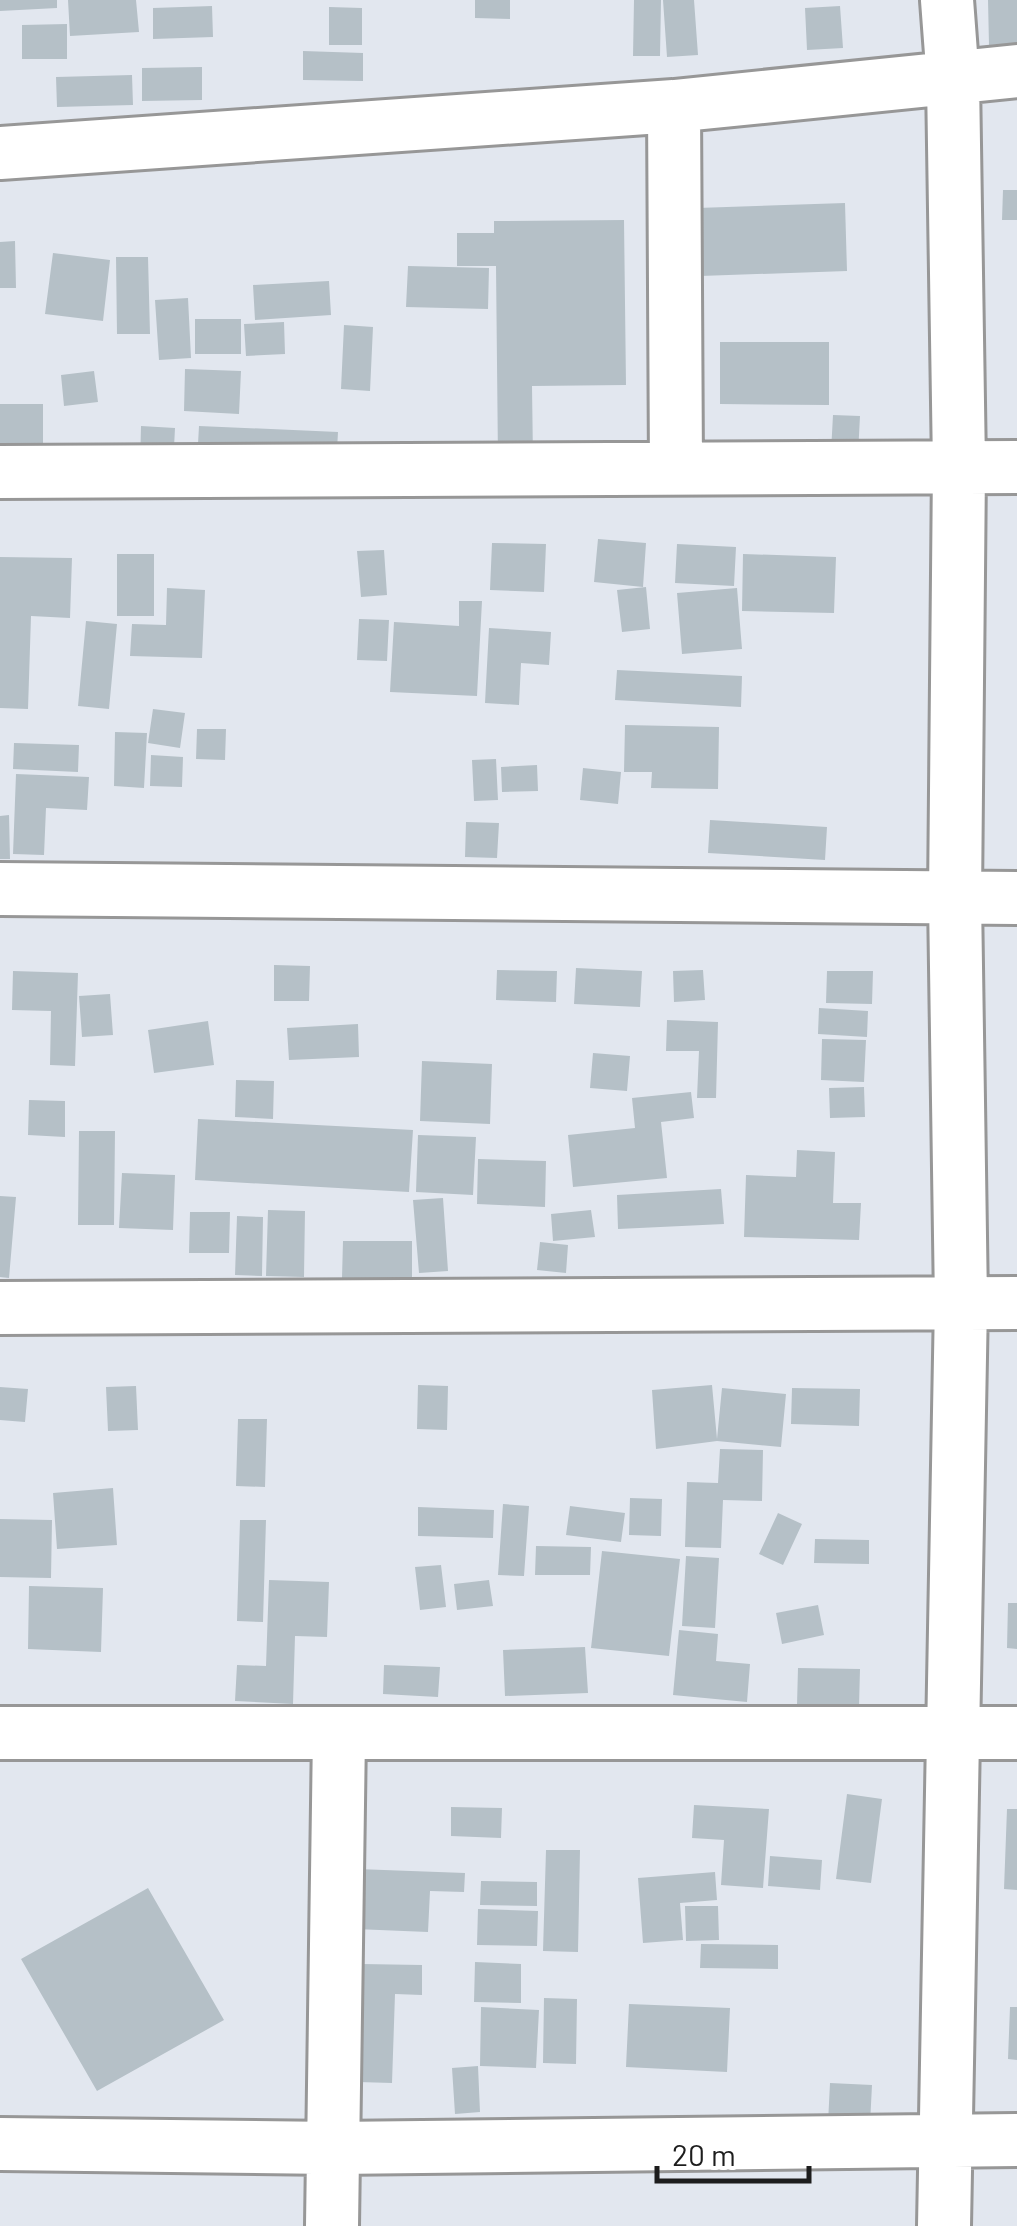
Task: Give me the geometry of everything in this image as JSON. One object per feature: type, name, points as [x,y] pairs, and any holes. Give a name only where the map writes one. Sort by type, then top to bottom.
[{"type":"street","points":[[944,2226],[962,1303],[955,898],[959,466],[953,80],[946,0]]},
{"type":"street","points":[[0,153],[674,106],[1017,71]]},
{"type":"street","points":[[674,106],[676,468]]},
{"type":"street","points":[[0,472],[1017,467]]},
{"type":"street","points":[[0,888],[1017,898]]},
{"type":"street","points":[[0,1308],[1017,1304]]},
{"type":"street","points":[[0,1733],[1017,1733]]},
{"type":"street","points":[[332,2226],[339,1734]]},
{"type":"street","points":[[0,2144],[334,2148],[1017,2140]]},
{"type":"building","points":[[0,0],[57,0],[57,8],[0,11]]},
{"type":"building","points":[[68,0],[136,0],[139,32],[70,36]]},
{"type":"building","points":[[475,0],[510,0],[510,19],[475,18]]},
{"type":"building","points":[[634,0],[661,0],[660,56],[633,56]]},
{"type":"building","points":[[663,0],[694,0],[698,55],[667,57]]},
{"type":"building","points":[[988,0],[1017,0],[1017,44],[989,45]]},
{"type":"building","points":[[212,6],[213,37],[153,39],[153,8]]},
{"type":"building","points":[[840,6],[843,48],[807,50],[805,8]]},
{"type":"building","points":[[329,7],[362,8],[362,45],[329,45]]},
{"type":"building","points":[[67,24],[67,59],[22,59],[22,25]]},
{"type":"building","points":[[303,51],[363,53],[363,81],[303,80]]},
{"type":"building","points":[[202,67],[202,100],[142,101],[142,68]]},
{"type":"building","points":[[132,75],[133,105],[57,107],[56,77]]},
{"type":"building","points":[[1003,190],[1017,190],[1017,220],[1002,220]]},
{"type":"building","points":[[845,203],[847,271],[700,276],[697,208]]},
{"type":"building","points":[[624,220],[626,385],[532,386],[533,460],[498,461],[496,266],[457,266],[457,233],[494,233],[494,221]]},
{"type":"building","points":[[15,241],[16,288],[0,288],[0,242]]},
{"type":"building","points":[[53,253],[110,260],[103,321],[45,314]]},
{"type":"building","points":[[116,257],[148,257],[150,334],[117,334]]},
{"type":"building","points":[[408,266],[489,268],[488,309],[406,307]]},
{"type":"building","points":[[329,281],[331,315],[255,320],[253,285]]},
{"type":"building","points":[[188,298],[191,358],[159,360],[155,300]]},
{"type":"building","points":[[195,319],[241,319],[241,354],[195,354]]},
{"type":"building","points":[[284,322],[285,354],[246,356],[244,324]]},
{"type":"building","points":[[344,325],[373,327],[370,391],[341,389]]},
{"type":"building","points":[[720,342],[829,342],[829,405],[720,404]]},
{"type":"building","points":[[185,369],[241,371],[239,414],[184,411]]},
{"type":"building","points":[[94,371],[98,402],[64,406],[61,375]]},
{"type":"building","points":[[0,404],[43,404],[43,469],[0,470]]},
{"type":"building","points":[[833,415],[860,416],[858,454],[831,452]]},
{"type":"building","points":[[141,426],[175,428],[173,467],[140,466]]},
{"type":"building","points":[[199,426],[338,432],[336,468],[197,462]]},
{"type":"building","points":[[598,539],[646,543],[643,587],[594,582]]},
{"type":"building","points":[[492,543],[546,544],[544,592],[490,590]]},
{"type":"building","points":[[677,544],[736,547],[734,586],[675,583]]},
{"type":"building","points":[[384,550],[387,595],[361,597],[357,551]]},
{"type":"building","points":[[117,554],[154,554],[154,616],[117,616]]},
{"type":"building","points":[[743,554],[836,557],[834,613],[742,611]]},
{"type":"building","points":[[0,557],[72,558],[70,618],[31,616],[28,709],[0,708]]},
{"type":"building","points":[[646,587],[650,629],[622,632],[617,590]]},
{"type":"building","points":[[167,588],[205,590],[202,658],[130,656],[132,624],[166,625]]},
{"type":"building","points":[[737,588],[742,649],[682,654],[677,593]]},
{"type":"building","points":[[459,601],[482,601],[477,696],[390,692],[394,622],[459,626]]},
{"type":"building","points":[[359,619],[389,620],[387,661],[357,660]]},
{"type":"building","points":[[86,621],[117,624],[109,709],[78,706]]},
{"type":"building","points":[[489,628],[551,632],[549,665],[521,663],[519,705],[485,703]]},
{"type":"building","points":[[617,670],[742,676],[741,707],[615,700]]},
{"type":"building","points":[[153,709],[185,713],[180,748],[148,743]]},
{"type":"building","points":[[625,725],[719,727],[718,789],[651,788],[652,772],[624,772]]},
{"type":"building","points":[[197,729],[226,729],[225,760],[196,759]]},
{"type":"building","points":[[115,732],[147,733],[144,788],[114,786]]},
{"type":"building","points":[[14,743],[79,745],[78,772],[13,769]]},
{"type":"building","points":[[151,755],[183,757],[182,787],[150,786]]},
{"type":"building","points":[[496,759],[498,800],[474,801],[472,760]]},
{"type":"building","points":[[537,765],[538,791],[502,792],[501,767]]},
{"type":"building","points":[[583,768],[621,772],[618,804],[580,800]]},
{"type":"building","points":[[16,774],[89,777],[87,810],[46,808],[44,855],[13,854]]},
{"type":"building","points":[[9,815],[10,859],[0,859],[0,816]]},
{"type":"building","points":[[710,820],[827,827],[825,860],[708,853]]},
{"type":"building","points":[[466,822],[499,823],[497,858],[465,857]]},
{"type":"building","points":[[274,965],[310,966],[309,1001],[274,1001]]},
{"type":"building","points":[[576,968],[642,971],[640,1007],[574,1004]]},
{"type":"building","points":[[497,970],[557,971],[556,1002],[496,1000]]},
{"type":"building","points":[[703,970],[705,1000],[674,1002],[673,971]]},
{"type":"building","points":[[13,971],[78,973],[75,1066],[50,1065],[51,1011],[12,1010]]},
{"type":"building","points":[[827,971],[873,971],[872,1004],[826,1003]]},
{"type":"building","points":[[110,994],[113,1035],[82,1037],[79,996]]},
{"type":"building","points":[[819,1008],[868,1011],[867,1037],[818,1034]]},
{"type":"building","points":[[667,1020],[718,1022],[716,1098],[697,1098],[699,1051],[666,1051]]},
{"type":"building","points":[[208,1021],[214,1065],[154,1073],[148,1030]]},
{"type":"building","points":[[358,1024],[359,1057],[289,1060],[287,1028]]},
{"type":"building","points":[[822,1039],[866,1040],[864,1082],[821,1080]]},
{"type":"building","points":[[593,1053],[630,1056],[627,1091],[590,1088]]},
{"type":"building","points":[[422,1061],[492,1064],[490,1124],[420,1121]]},
{"type":"building","points":[[236,1080],[274,1081],[273,1119],[235,1117]]},
{"type":"building","points":[[864,1087],[865,1117],[830,1118],[829,1088]]},
{"type":"building","points":[[691,1092],[694,1118],[661,1122],[667,1178],[573,1187],[568,1135],[635,1128],[632,1098]]},
{"type":"building","points":[[29,1100],[65,1101],[65,1137],[28,1135]]},
{"type":"building","points":[[198,1119],[413,1130],[409,1192],[195,1180]]},
{"type":"building","points":[[79,1131],[115,1131],[114,1225],[78,1225]]},
{"type":"building","points":[[418,1135],[476,1137],[473,1195],[416,1192]]},
{"type":"building","points":[[797,1150],[835,1152],[833,1203],[861,1203],[859,1240],[744,1237],[746,1175],[796,1177]]},
{"type":"building","points":[[478,1159],[546,1161],[545,1207],[477,1204]]},
{"type":"building","points":[[122,1173],[175,1175],[173,1230],[119,1228]]},
{"type":"building","points":[[721,1189],[724,1224],[618,1229],[617,1195]]},
{"type":"building","points":[[0,1196],[16,1197],[9,1278],[0,1277]]},
{"type":"building","points":[[443,1198],[448,1271],[419,1273],[413,1200]]},
{"type":"building","points":[[268,1210],[305,1211],[304,1277],[266,1276]]},
{"type":"building","points":[[591,1210],[595,1237],[553,1241],[551,1214]]},
{"type":"building","points":[[190,1212],[230,1212],[229,1253],[189,1253]]},
{"type":"building","points":[[237,1216],[263,1217],[262,1276],[235,1275]]},
{"type":"building","points":[[343,1241],[412,1241],[412,1278],[342,1278]]},
{"type":"building","points":[[540,1242],[568,1245],[566,1273],[537,1270]]},
{"type":"building","points":[[418,1385],[448,1386],[447,1430],[417,1429]]},
{"type":"building","points":[[712,1385],[717,1439],[722,1388],[786,1394],[781,1447],[717,1441],[656,1449],[652,1390]]},
{"type":"building","points":[[136,1386],[138,1430],[108,1431],[106,1387]]},
{"type":"building","points":[[0,1387],[28,1389],[25,1422],[0,1420]]},
{"type":"building","points":[[792,1388],[860,1389],[859,1426],[791,1424]]},
{"type":"building","points":[[238,1419],[267,1419],[265,1487],[236,1486]]},
{"type":"building","points":[[720,1449],[763,1450],[762,1501],[723,1500],[721,1548],[685,1547],[687,1482],[718,1483]]},
{"type":"building","points":[[113,1488],[117,1545],[57,1549],[53,1493]]},
{"type":"building","points":[[630,1498],[662,1499],[661,1536],[629,1535]]},
{"type":"building","points":[[503,1504],[529,1506],[524,1576],[498,1575]]},
{"type":"building","points":[[570,1506],[625,1513],[621,1542],[566,1535]]},
{"type":"building","points":[[418,1507],[494,1510],[493,1538],[418,1536]]},
{"type":"building","points":[[778,1513],[802,1524],[783,1565],[759,1554]]},
{"type":"building","points":[[0,1519],[52,1520],[51,1578],[0,1577]]},
{"type":"building","points":[[240,1520],[266,1520],[263,1622],[237,1621]]},
{"type":"building","points":[[815,1539],[869,1540],[869,1564],[814,1563]]},
{"type":"building","points":[[536,1546],[591,1547],[590,1575],[535,1575]]},
{"type":"building","points":[[602,1551],[680,1559],[669,1656],[591,1648]]},
{"type":"building","points":[[686,1556],[719,1558],[715,1628],[682,1626]]},
{"type":"building","points":[[441,1565],[446,1607],[420,1610],[415,1567]]},
{"type":"building","points":[[269,1580],[329,1582],[327,1637],[295,1636],[293,1704],[235,1701],[237,1665],[266,1666]]},
{"type":"building","points":[[489,1580],[493,1606],[457,1610],[454,1584]]},
{"type":"building","points":[[29,1586],[103,1588],[101,1652],[28,1649]]},
{"type":"building","points":[[1008,1603],[1017,1603],[1017,1649],[1007,1648]]},
{"type":"building","points":[[818,1605],[824,1635],[782,1644],[776,1613]]},
{"type":"building","points":[[679,1630],[718,1634],[716,1661],[750,1664],[747,1702],[673,1695]]},
{"type":"building","points":[[585,1647],[588,1693],[505,1696],[503,1650]]},
{"type":"building","points":[[384,1665],[440,1667],[438,1697],[383,1694]]},
{"type":"building","points":[[798,1668],[860,1669],[859,1707],[797,1705]]},
{"type":"building","points":[[847,1794],[882,1799],[871,1883],[836,1879]]},
{"type":"building","points":[[694,1805],[769,1809],[763,1888],[721,1885],[724,1840],[692,1838]]},
{"type":"building","points":[[451,1807],[502,1808],[501,1838],[451,1836]]},
{"type":"building","points":[[1007,1809],[1017,1809],[1017,1890],[1004,1889]]},
{"type":"building","points":[[546,1850],[580,1850],[578,1952],[543,1951]]},
{"type":"building","points":[[770,1856],[822,1860],[820,1890],[768,1886]]},
{"type":"building","points":[[357,1869],[465,1873],[464,1892],[430,1891],[428,1932],[355,1929]]},
{"type":"building","points":[[715,1872],[717,1900],[680,1903],[683,1940],[643,1943],[638,1878]]},
{"type":"building","points":[[481,1881],[537,1882],[537,1906],[480,1905]]},
{"type":"building","points":[[148,1888],[224,2020],[97,2091],[21,1959]]},
{"type":"building","points":[[685,1906],[718,1906],[719,1940],[686,1941]]},
{"type":"building","points":[[478,1909],[538,1911],[537,1946],[477,1945]]},
{"type":"building","points":[[701,1944],[778,1945],[778,1969],[700,1968]]},
{"type":"building","points":[[475,1962],[521,1964],[521,2003],[474,2002]]},
{"type":"building","points":[[362,1964],[422,1965],[422,1995],[395,1994],[392,2083],[358,2082]]},
{"type":"building","points":[[544,1998],[577,1999],[576,2064],[543,2063]]},
{"type":"building","points":[[629,2004],[730,2008],[727,2072],[626,2067]]},
{"type":"building","points":[[481,2007],[539,2010],[536,2068],[480,2066]]},
{"type":"building","points":[[1010,2007],[1017,2007],[1017,2060],[1008,2059]]},
{"type":"building","points":[[478,2066],[480,2112],[455,2114],[452,2068]]},
{"type":"building","points":[[830,2083],[872,2085],[870,2124],[828,2123]]}]
